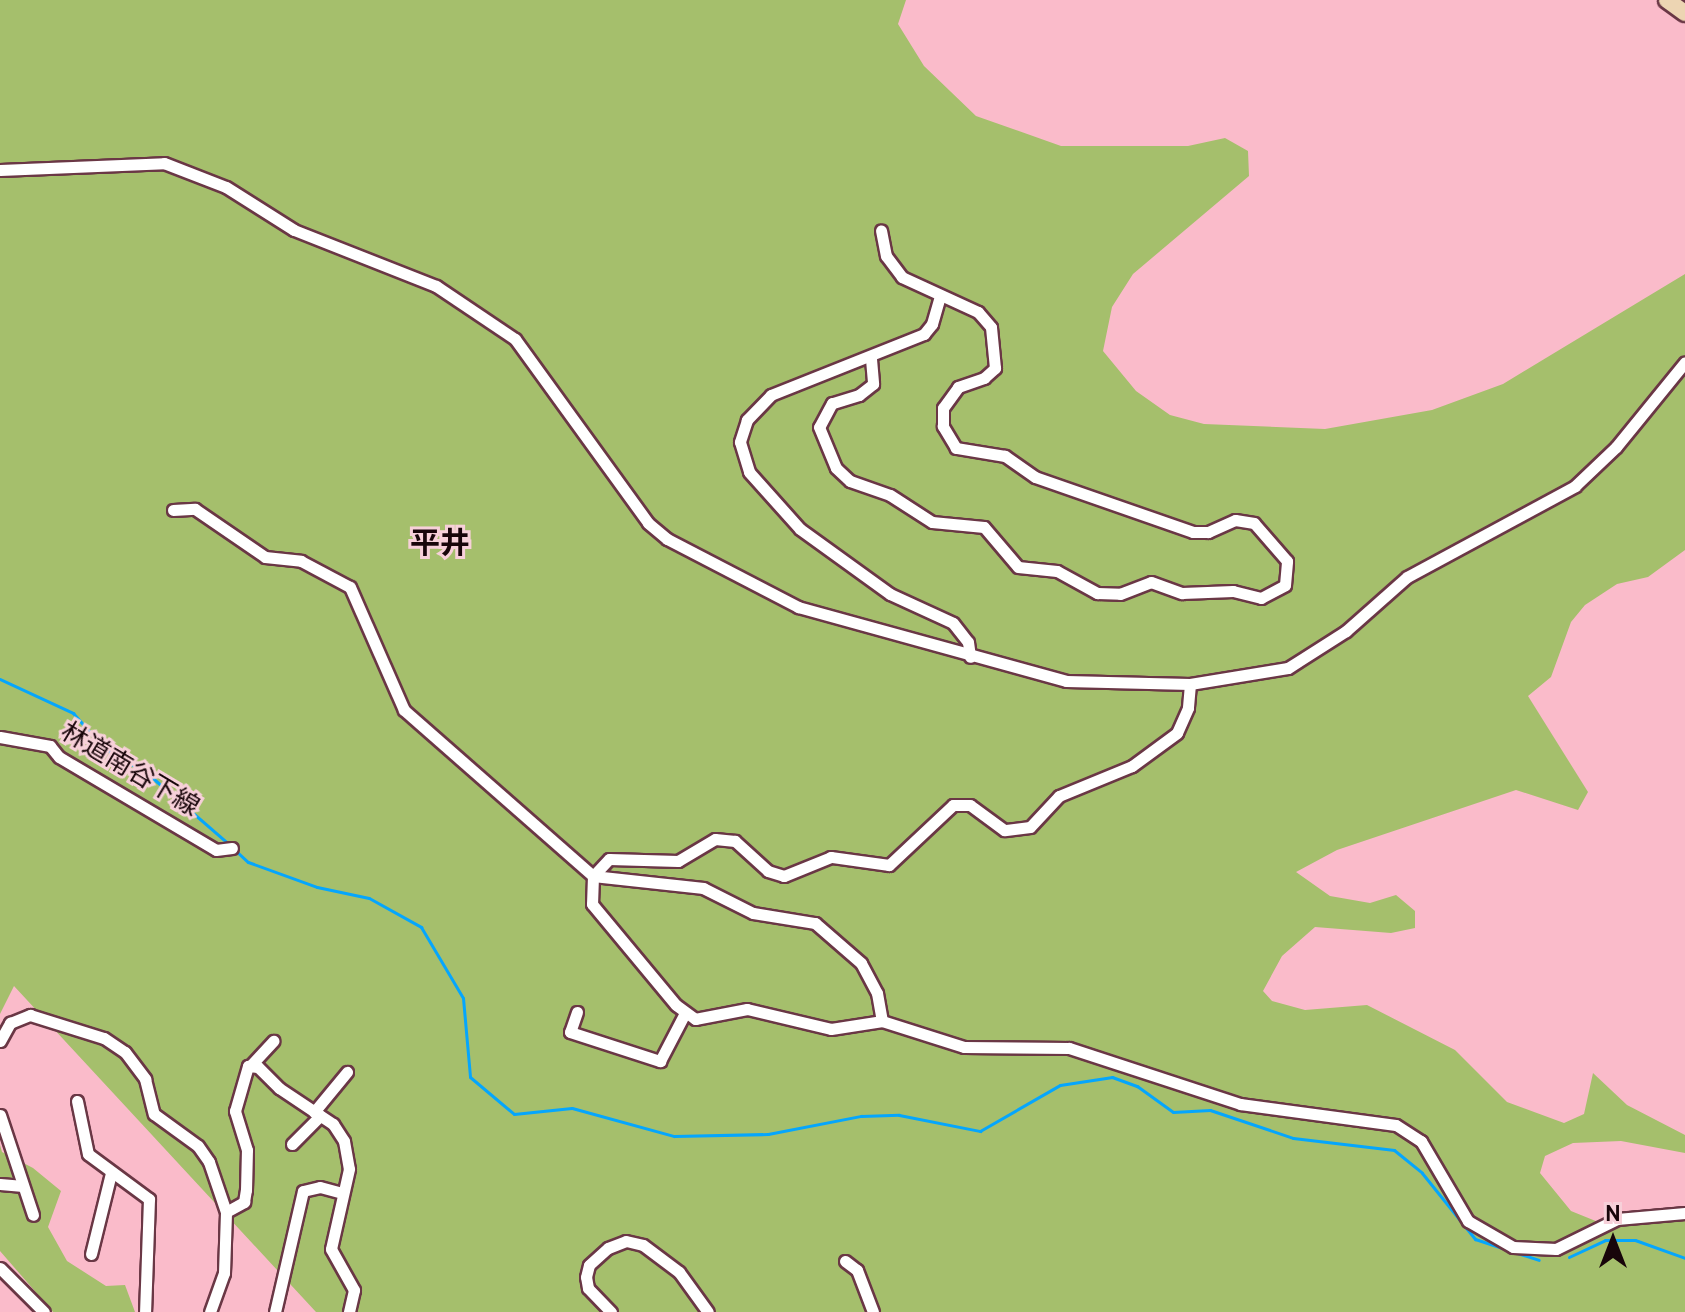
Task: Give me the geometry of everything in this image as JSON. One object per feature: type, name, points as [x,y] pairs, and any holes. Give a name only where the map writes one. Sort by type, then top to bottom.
[{"type":"street","points":[[1667,0],[1685,13]]},
{"type":"street","points":[[0,170],[164,163],[226,187],[294,230],[436,286],[515,339],[648,523],[667,539],[798,607],[970,657],[1066,681],[1190,684],[1288,668],[1356,623],[1407,577],[1567,492],[1616,447],[1685,362]]},
{"type":"street","points":[[871,359],[873,384],[859,395],[832,403],[819,427],[836,468],[850,481],[890,495],[932,522],[984,527],[1018,567],[1057,571],[1097,593],[1120,594],[1151,582],[1182,593],[1233,591],[1261,598],[1285,585],[1287,561],[1254,523],[1235,520],[1208,532],[1193,532],[1035,477],[1005,456],[956,448],[943,426],[945,402],[958,387],[989,375],[996,347],[991,327],[978,312],[940,296],[892,267],[881,230]]},
{"type":"street","points":[[940,296],[929,329],[871,359],[771,395],[741,430],[742,455],[756,482],[800,529],[890,594],[953,623],[968,642],[970,657]]},
{"type":"street","points":[[173,510],[195,509],[265,557],[301,561],[350,587],[404,710],[593,876],[703,888],[753,913],[815,923],[861,963],[877,993],[882,1021]]},
{"type":"street","points":[[1190,684],[1188,708],[1177,733],[1132,766],[1059,796],[1022,830],[1004,830],[961,804],[943,811],[889,865],[831,857],[776,875],[727,839],[678,861],[609,859],[593,876],[589,896],[596,911],[685,1013],[704,1020],[747,1009],[831,1029],[882,1021],[964,1047],[1080,1050],[1240,1104],[1396,1125],[1421,1141],[1468,1221],[1513,1247],[1556,1249],[1617,1219],[1685,1213]]},
{"type":"street","name":"林道南谷下線","points":[[0,737],[50,746],[59,757],[216,850],[232,848]]},
{"type":"street","points":[[577,1012],[570,1032],[660,1061],[685,1013]]},
{"type":"street","points":[[0,1041],[10,1023],[30,1015],[104,1038],[125,1052],[145,1079],[154,1114],[198,1146],[209,1162],[226,1212],[224,1273],[210,1312]]},
{"type":"street","points":[[226,1212],[244,1202],[247,1150],[235,1111],[251,1065],[273,1041]]},
{"type":"street","points":[[251,1065],[333,1124],[344,1141],[349,1169],[331,1249],[354,1290],[349,1312]]},
{"type":"street","points":[[292,1144],[347,1072]]},
{"type":"street","points":[[77,1101],[88,1154],[149,1199],[145,1312]]},
{"type":"street","points":[[0,1115],[33,1215]]},
{"type":"street","points":[[91,1254],[111,1173]]},
{"type":"street","points":[[0,1184],[23,1186]]},
{"type":"street","points":[[275,1312],[303,1191],[320,1187],[342,1193]]},
{"type":"street","points":[[611,1312],[588,1288],[586,1277],[589,1265],[626,1241],[643,1245],[679,1272],[708,1312]]},
{"type":"street","points":[[845,1261],[857,1270],[873,1312]]},
{"type":"street","points":[[0,1268],[44,1312]]},
{"type":"green space","points":[[0,0],[906,0],[898,24],[924,66],[976,116],[1061,146],[1188,146],[1225,138],[1248,151],[1249,176],[1133,274],[1112,307],[1103,351],[1136,391],[1170,415],[1204,424],[1325,429],[1432,410],[1503,384],[1685,274],[1685,550],[1648,577],[1617,584],[1585,605],[1571,622],[1551,677],[1528,696],[1588,792],[1578,810],[1516,790],[1337,850],[1296,872],[1330,896],[1370,903],[1396,895],[1415,911],[1415,928],[1391,933],[1315,927],[1282,956],[1263,991],[1272,1001],[1305,1010],[1367,1005],[1455,1050],[1507,1102],[1564,1123],[1584,1114],[1593,1073],[1627,1105],[1685,1135],[1685,1153],[1621,1141],[1573,1143],[1545,1156],[1540,1173],[1571,1211],[1608,1226],[1670,1214],[1685,1217],[1685,1312],[316,1312],[14,986],[0,1014]]},
{"type":"green space","points":[[0,1145],[2,1152],[33,1168],[61,1191],[48,1227],[67,1261],[106,1286],[125,1285],[135,1312],[53,1312],[0,1251]]},
{"type":"waterway","points":[[0,679],[73,713],[105,749],[148,774],[231,846]]},
{"type":"waterway","points":[[236,851],[248,862],[317,887],[369,898],[421,927],[463,998],[470,1077],[514,1114],[572,1108],[674,1136],[768,1134],[861,1116],[899,1115],[980,1131],[1060,1085],[1112,1077],[1137,1086],[1173,1112],[1210,1110],[1293,1138],[1394,1150],[1422,1173],[1475,1239],[1539,1260]]},
{"type":"waterway","points":[[1569,1257],[1605,1240],[1635,1240],[1685,1258]]},
{"type":"district","name":"平井","points":[[440,546]]}]
